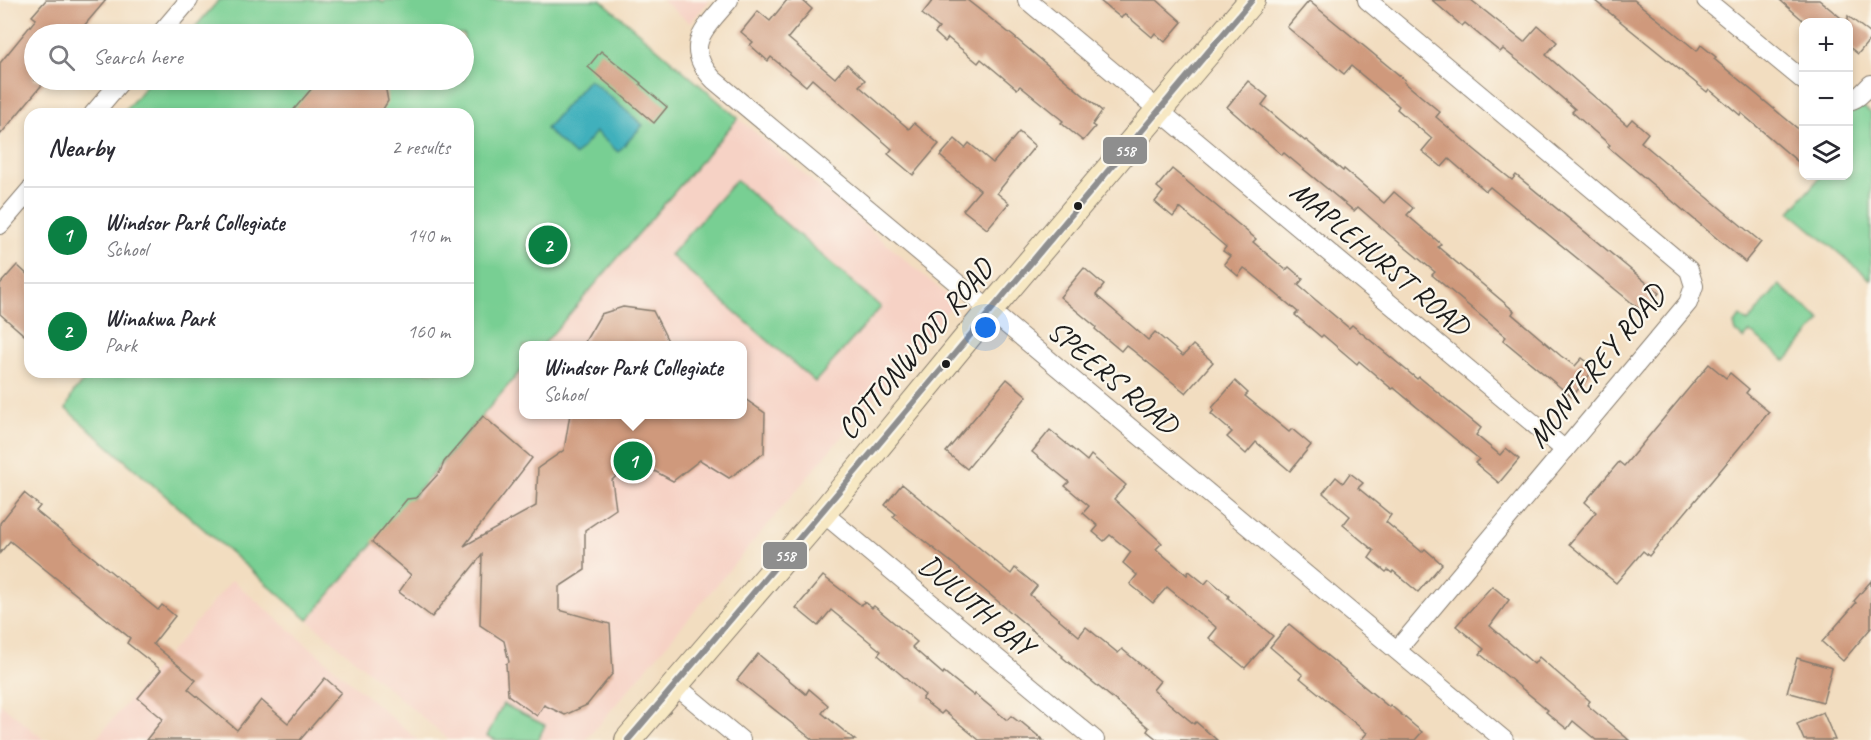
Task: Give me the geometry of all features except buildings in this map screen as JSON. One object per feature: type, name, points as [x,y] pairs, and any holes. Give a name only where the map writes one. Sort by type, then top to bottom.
[{"type":"street","points":[[169,24],[189,0]]},
{"type":"street","name":"SPEERS ROAD","points":[[729,0],[706,28],[700,38],[697,51],[702,67],[714,80],[1504,740]]},
{"type":"street","name":"MAPLEHURST ROAD","points":[[1027,0],[1565,450]]},
{"type":"street","name":"COTTONWOOD ROAD","points":[[628,740],[823,513],[989,311],[1252,0]]},
{"type":"street","name":"MONTEREY ROAD","points":[[1366,0],[1689,270],[1694,286],[1689,303],[1397,650]]},
{"type":"street","points":[[1706,0],[1799,78]]},
{"type":"street","points":[[1853,100],[1871,84]]},
{"type":"street","points":[[98,108],[113,90]]},
{"type":"street","points":[[0,225],[24,197]]},
{"type":"street","name":"DULUTH BAY","points":[[823,513],[1095,740]]},
{"type":"street","points":[[675,685],[741,740]]},
{"type":"shaded area","points":[[662,0],[710,0],[690,23]]},
{"type":"shaded area","points":[[738,118],[955,302],[586,740],[449,740],[308,620],[519,373],[519,419],[747,419],[747,341],[546,341]]},
{"type":"shaded area","points":[[232,580],[418,740],[95,740]]},
{"type":"shaded area","points":[[0,703],[44,740],[0,740]]},
{"type":"green space","points":[[219,0],[379,0],[383,3],[386,0],[601,0],[738,118],[546,341],[519,341],[519,373],[308,620],[66,409],[73,393],[86,378],[474,378],[474,108],[127,108],[142,90],[474,90],[474,24],[198,24]]},
{"type":"green space","points":[[1863,107],[1871,113],[1871,280],[1790,212],[1818,180],[1853,180],[1853,111]]},
{"type":"green space","points":[[736,180],[881,307],[815,382],[670,255]]},
{"type":"green space","points":[[1779,285],[1821,320],[1786,361],[1750,332],[1744,339],[1736,332],[1734,324],[1740,316],[1748,322]]},
{"type":"green space","points":[[503,704],[545,725],[538,740],[496,740],[487,736]]},
{"type":"water","points":[[589,79],[643,125],[618,152],[596,132],[575,156],[546,129]]},
{"type":"transit line","name":"558","points":[[628,740],[1252,0]]},
{"type":"place","name":"Winakwa Park","points":[[548,245]]},
{"type":"place","name":"Windsor Park Collegiate","points":[[633,461]]}]
